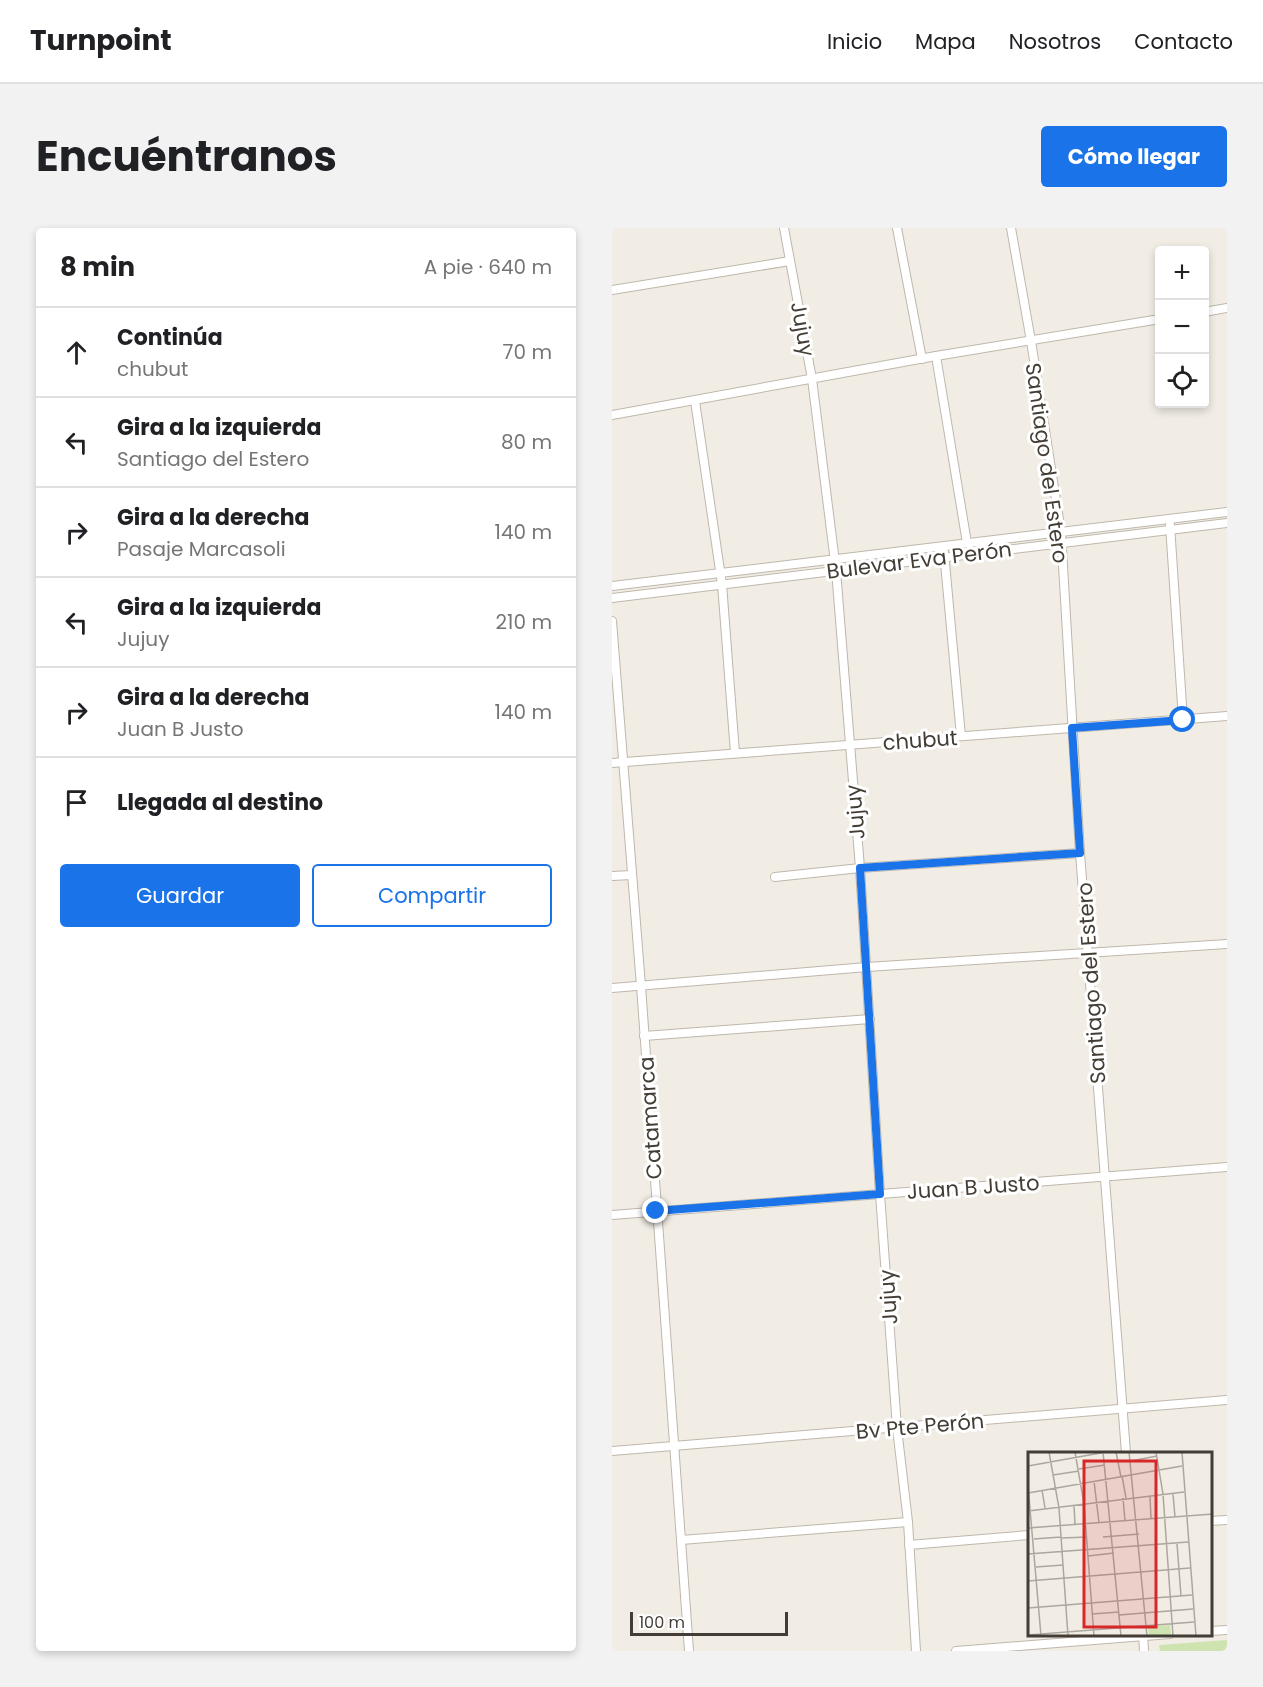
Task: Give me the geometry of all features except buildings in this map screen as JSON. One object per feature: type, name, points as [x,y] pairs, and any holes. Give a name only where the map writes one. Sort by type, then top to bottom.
[{"type":"street","name":"Jujuy","points":[[784,228],[812,379],[835,559],[860,868],[897,1428],[908,1522],[916,1651]]},
{"type":"street","points":[[897,228],[922,359]]},
{"type":"street","name":"Santiago del Estero","points":[[1011,228],[1061,532],[1080,853],[1126,1452]]},
{"type":"street","points":[[612,290],[790,261]]},
{"type":"street","points":[[1209,311],[1227,308]]},
{"type":"street","points":[[612,415],[936,356],[1155,320]]},
{"type":"street","points":[[936,356],[967,543]]},
{"type":"street","points":[[695,400],[721,573],[735,753]]},
{"type":"street","name":"Bulevar Eva Perón","points":[[612,586],[1227,512]]},
{"type":"street","points":[[1170,518],[1183,720]]},
{"type":"street","name":"Bulevar Eva Perón","points":[[612,598],[1227,523]]},
{"type":"street","points":[[944,546],[961,736]]},
{"type":"street","name":"Catamarca","points":[[612,621],[689,1651]]},
{"type":"street","name":"chubut","points":[[612,763],[1227,716]]},
{"type":"street","points":[[775,877],[860,868],[1080,853]]},
{"type":"street","points":[[612,876],[632,875]]},
{"type":"street","points":[[612,988],[867,967],[1227,944]]},
{"type":"street","points":[[644,1036],[870,1018]]},
{"type":"street","name":"Juan B Justo","points":[[612,1215],[1227,1167]]},
{"type":"street","name":"Bv Pte Perón","points":[[612,1451],[1227,1400]]},
{"type":"street","points":[[1212,1521],[1227,1520]]},
{"type":"street","points":[[681,1540],[908,1522]]},
{"type":"street","points":[[909,1545],[1028,1535]]},
{"type":"street","points":[[1212,1631],[1227,1630]]},
{"type":"street","points":[[956,1651],[1131,1636]]},
{"type":"street","points":[[1143,1636],[1144,1651]]},
{"type":"green space","points":[[1227,1640],[1227,1651],[1160,1651],[1159,1645]]},
{"type":"route","points":[[656,1211],[880,1194],[860,868],[1080,853],[1072,728],[1183,720]]}]
